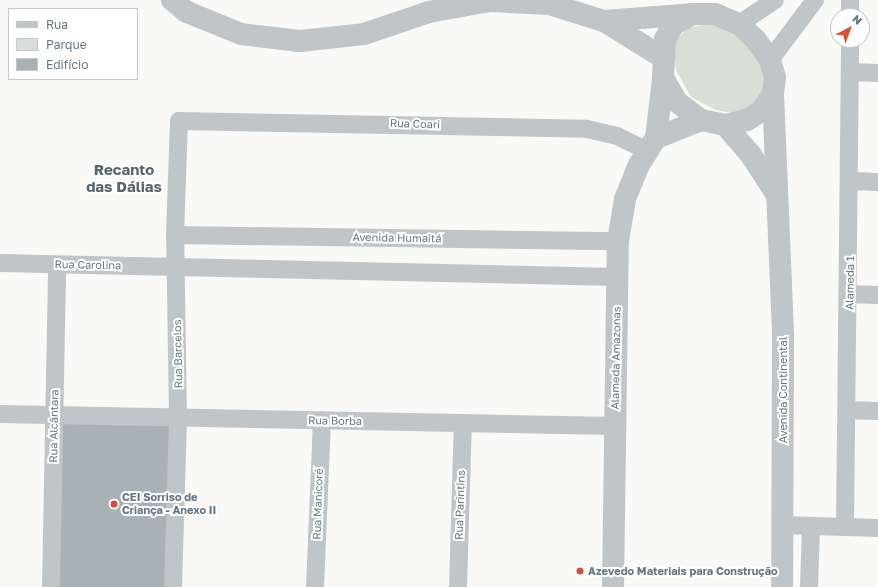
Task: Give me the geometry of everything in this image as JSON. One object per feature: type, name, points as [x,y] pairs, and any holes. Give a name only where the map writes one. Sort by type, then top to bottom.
[{"type":"street","points":[[172,0],[188,12],[241,34],[300,41],[364,34],[429,12],[490,1],[549,4],[604,20],[715,14],[739,24],[756,40],[770,60],[775,77],[773,94],[757,113],[725,125],[701,120],[677,102],[662,68],[604,20]]},
{"type":"street","points":[[739,24],[775,0]]},
{"type":"street","points":[[770,60],[815,0]]},
{"type":"street","points":[[662,68],[665,39],[674,24],[693,14]]},
{"type":"street","name":"Alameda 1","points":[[845,527],[852,181],[850,48]]},
{"type":"street","name":"Alameda Amazonas","points":[[613,587],[618,241],[625,199],[652,145],[662,68]]},
{"type":"street","points":[[850,72],[878,73]]},
{"type":"street","name":"Avenida Continental","points":[[773,94],[775,192],[783,336],[782,587]]},
{"type":"street","points":[[652,145],[701,120]]},
{"type":"street","name":"Rua Coari","points":[[179,121],[587,129],[652,145]]},
{"type":"street","name":"Rua Barcelos","points":[[173,587],[178,417],[176,236],[179,121]]},
{"type":"street","name":"Avenida Continental","points":[[725,125],[751,155],[775,192]]},
{"type":"street","points":[[852,181],[878,182]]},
{"type":"street","name":"Avenida Humaitá","points":[[176,236],[618,241]]},
{"type":"street","name":"Rua Carolina","points":[[0,263],[177,267]]},
{"type":"street","name":"Rua Alcântara","points":[[51,587],[57,265]]},
{"type":"street","points":[[177,267],[617,277]]},
{"type":"street","points":[[850,294],[878,295]]},
{"type":"street","points":[[847,410],[878,411]]},
{"type":"street","name":"Rua Borba","points":[[0,414],[616,426]]},
{"type":"street","name":"Rua Manicoré","points":[[315,587],[322,420]]},
{"type":"street","name":"Rua Parintins","points":[[458,587],[463,423]]},
{"type":"street","points":[[783,525],[878,528]]},
{"type":"street","points":[[809,587],[811,526]]},
{"type":"green space","points":[[715,23],[743,36],[763,63],[769,88],[743,115],[716,110],[691,97],[676,70],[673,44],[687,28]]},
{"type":"building","name":"CEI Sorriso de Criança - Anexo II","points":[[60,421],[172,421],[172,587],[60,587]]},
{"type":"place","name":"CEI Sorriso de Criança - Anexo II","points":[[114,504]]},
{"type":"place","name":"Azevedo Materiais para Construção","points":[[580,571]]},
{"type":"district","name":"Recanto das Dálias","points":[[124,178]]}]
